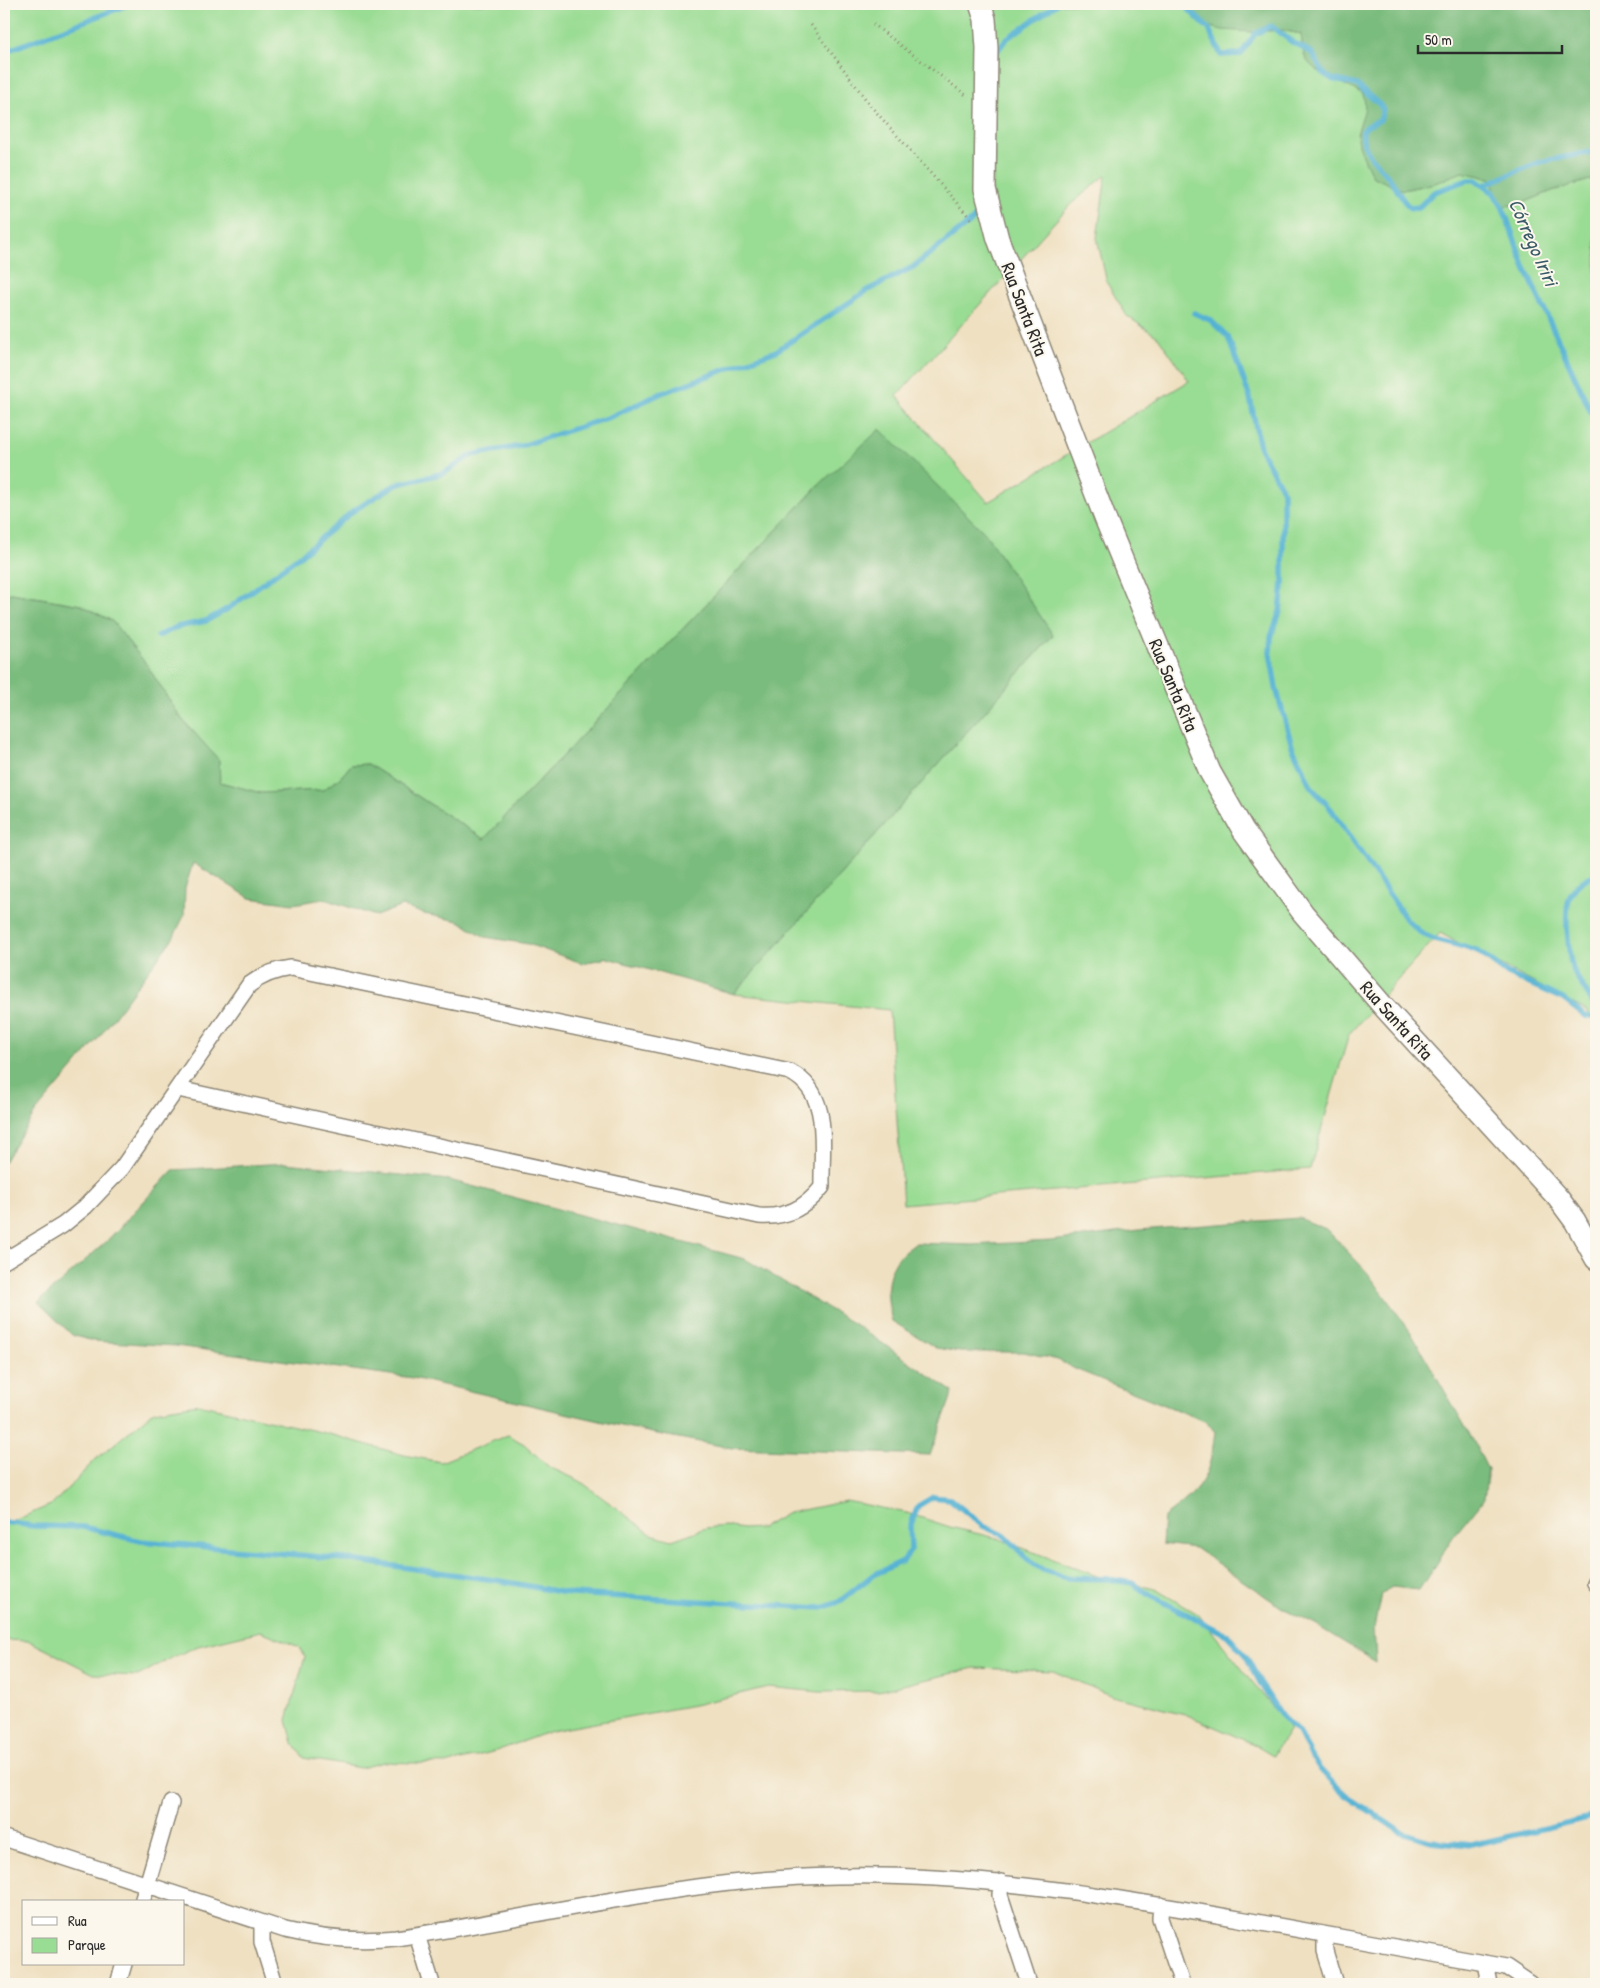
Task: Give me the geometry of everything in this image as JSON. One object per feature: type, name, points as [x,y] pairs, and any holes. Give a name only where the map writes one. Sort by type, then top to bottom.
[{"type":"street","name":"Rua Santa Rita","points":[[980,4],[985,19],[988,48],[985,189],[998,239],[1105,518],[1210,772],[1242,830],[1303,913],[1383,1006],[1558,1198],[1575,1221],[1596,1259]]},
{"type":"street","points":[[4,1261],[63,1225],[105,1187],[137,1149],[249,985],[269,973],[291,968],[790,1072],[807,1083],[818,1102],[822,1187],[815,1196],[799,1209],[779,1216],[758,1216],[178,1089]]},
{"type":"street","points":[[142,1900],[170,1803]]},
{"type":"street","points":[[4,1838],[262,1923],[285,1930],[331,1939],[376,1940],[417,1935],[648,1893],[728,1882],[772,1878],[872,1876],[1001,1882],[1162,1905],[1506,1967],[1531,1984]]},
{"type":"street","points":[[1001,1882],[1000,1894],[1029,1984]]},
{"type":"street","points":[[1162,1905],[1160,1918],[1182,1984]]},
{"type":"street","points":[[262,1923],[262,1942],[275,1984]]},
{"type":"street","points":[[417,1935],[432,1984]]},
{"type":"street","points":[[1325,1935],[1325,1951],[1335,1984]]},
{"type":"street","points":[[1485,1963],[1489,1984]]},
{"type":"street","points":[[118,1984],[123,1966]]},
{"type":"path","points":[[873,24],[986,110]]},
{"type":"path","points":[[811,25],[870,105],[982,232],[998,239]]},
{"type":"green space","points":[[10,4],[1180,4],[1202,25],[1253,32],[1281,30],[1301,34],[1324,76],[1332,77],[1363,93],[1366,107],[1357,134],[1403,190],[1435,183],[1462,172],[1490,178],[1502,206],[1518,205],[1552,191],[1590,180],[1596,182],[1596,1023],[1587,1011],[1440,933],[1349,1034],[1310,1169],[903,1204],[889,1010],[734,994],[1053,635],[821,483],[484,839],[368,764],[351,765],[340,778],[323,790],[261,793],[219,782],[218,760],[181,718],[146,664],[112,621],[81,605],[12,593],[4,595],[4,12]],"holes":[[[1106,175],[1097,238],[1107,283],[1127,316],[1158,337],[1189,381],[988,502],[897,396],[1070,205]]]},
{"type":"green space","points":[[1180,4],[1596,4],[1596,182],[1590,180],[1552,191],[1518,205],[1501,206],[1490,178],[1462,172],[1435,183],[1403,190],[1373,177],[1362,155],[1358,132],[1364,109],[1363,94],[1314,68],[1305,57],[1301,34],[1281,30],[1253,32],[1222,30],[1202,25]]},
{"type":"green space","points":[[880,429],[985,533],[1053,635],[734,994],[604,957],[603,959],[582,963],[528,944],[485,937],[459,921],[424,914],[402,906],[376,916],[324,899],[293,904],[250,898],[193,863],[185,888],[184,916],[173,938],[97,1040],[35,1113],[4,1162],[4,595],[11,593],[81,605],[112,621],[146,664],[181,718],[219,760],[220,782],[261,793],[323,790],[340,778],[351,765],[368,764],[484,839],[821,483]]},
{"type":"green space","points":[[285,1163],[449,1180],[745,1259],[856,1325],[953,1392],[930,1455],[732,1448],[652,1433],[413,1378],[176,1346],[93,1341],[72,1335],[38,1302],[106,1242],[173,1170]]},
{"type":"green space","points":[[1299,1218],[1326,1229],[1367,1272],[1410,1331],[1473,1440],[1488,1470],[1484,1499],[1453,1537],[1419,1590],[1392,1587],[1381,1594],[1374,1628],[1376,1662],[1319,1627],[1281,1607],[1195,1548],[1162,1544],[1164,1517],[1196,1490],[1207,1472],[1215,1432],[1207,1422],[1075,1369],[1058,1360],[1024,1352],[960,1352],[936,1348],[892,1321],[889,1306],[888,1283],[892,1268],[900,1256],[916,1243],[971,1245],[1051,1241],[1139,1230]]},
{"type":"green space","points":[[198,1404],[325,1433],[404,1455],[441,1462],[508,1435],[524,1444],[549,1467],[580,1481],[651,1534],[672,1540],[706,1528],[725,1526],[743,1529],[762,1528],[788,1513],[846,1501],[907,1513],[950,1527],[996,1538],[1097,1576],[1155,1589],[1198,1614],[1290,1729],[1273,1755],[1258,1746],[1185,1714],[1112,1696],[1053,1671],[974,1668],[878,1691],[820,1692],[768,1687],[694,1705],[551,1731],[496,1751],[446,1764],[384,1762],[360,1768],[304,1758],[293,1743],[287,1720],[305,1657],[299,1647],[261,1631],[198,1646],[138,1676],[94,1674],[29,1641],[4,1640],[4,1525],[53,1504],[95,1460],[154,1411]]},
{"type":"waterway","points":[[4,52],[130,4]]},
{"type":"waterway","points":[[994,56],[1006,39],[1057,4]]},
{"type":"waterway","name":"Córrego Iriri","points":[[1183,4],[1209,29],[1221,55],[1241,54],[1255,34],[1271,26],[1292,42],[1312,53],[1324,74],[1332,79],[1357,85],[1380,105],[1383,110],[1380,120],[1367,126],[1363,131],[1365,146],[1368,153],[1411,208],[1419,207],[1434,192],[1468,180],[1476,180],[1494,193],[1503,208],[1523,263],[1596,423]]},
{"type":"waterway","points":[[1484,185],[1540,162],[1596,151]]},
{"type":"waterway","points":[[158,636],[177,627],[206,621],[229,608],[301,555],[353,511],[395,485],[444,473],[472,455],[521,446],[610,417],[662,393],[776,351],[868,290],[913,267],[973,220],[983,205]]},
{"type":"waterway","points":[[1194,313],[1210,320],[1228,337],[1250,398],[1260,448],[1283,491],[1283,582],[1280,611],[1271,637],[1270,652],[1276,688],[1292,746],[1311,787],[1331,809],[1406,919],[1422,934],[1476,950],[1508,974],[1563,999],[1585,1016],[1596,1018]]},
{"type":"waterway","name":"Córrego Iriri","points":[[1596,875],[1585,879],[1572,892],[1567,909],[1569,952],[1572,966],[1596,1010]]},
{"type":"waterway","points":[[4,1522],[33,1526],[83,1527],[141,1541],[344,1559],[501,1581],[571,1594],[822,1608],[839,1602],[873,1575],[903,1561],[911,1550],[910,1527],[918,1506],[933,1497],[950,1499],[983,1526],[1005,1536],[1029,1561],[1043,1570],[1067,1578],[1108,1579],[1132,1583],[1151,1596],[1227,1635],[1246,1656],[1282,1717],[1298,1732],[1318,1767],[1346,1795],[1399,1831],[1431,1841],[1472,1845],[1596,1816]]}]
